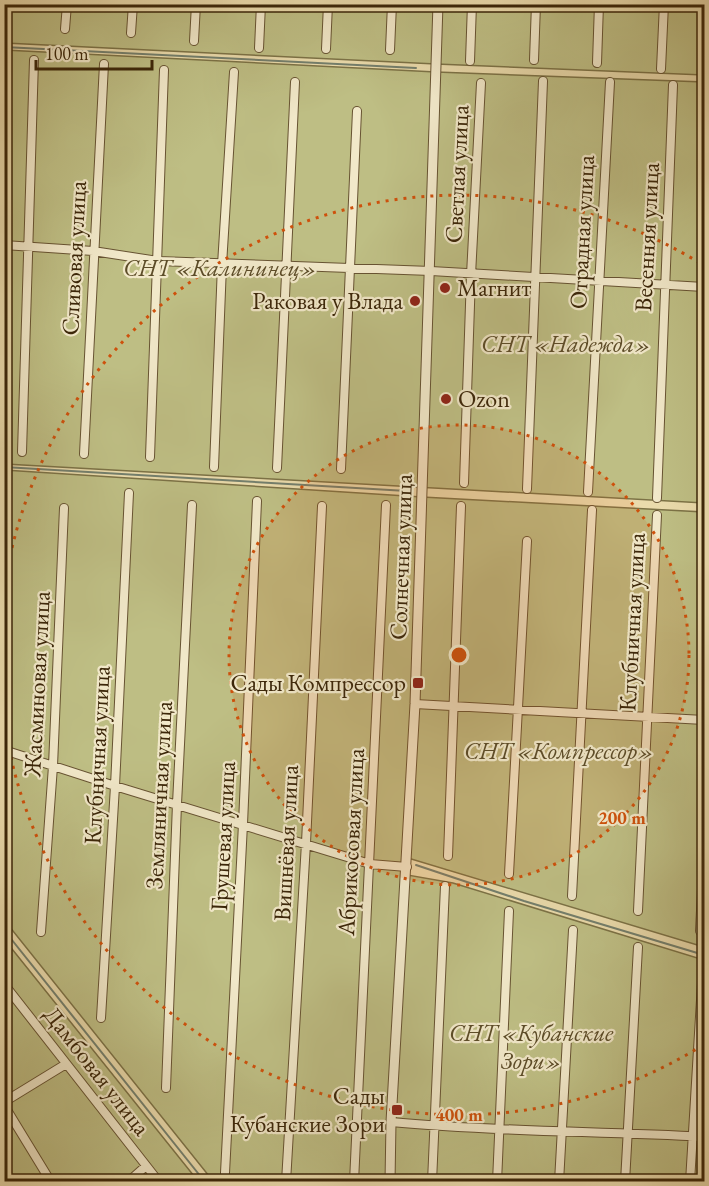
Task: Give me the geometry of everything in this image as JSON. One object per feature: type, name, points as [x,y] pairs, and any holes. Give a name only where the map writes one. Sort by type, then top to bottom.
[{"type":"street","points":[[65,29],[67,4]]},
{"type":"street","points":[[131,33],[132,4]]},
{"type":"street","points":[[194,41],[196,4]]},
{"type":"street","points":[[259,48],[261,4]]},
{"type":"street","points":[[326,50],[327,4]]},
{"type":"street","points":[[390,50],[392,4]]},
{"type":"street","name":"Солнечная улица","points":[[390,1182],[415,704],[438,4]]},
{"type":"street","points":[[470,61],[472,4]]},
{"type":"street","points":[[534,60],[536,4]]},
{"type":"street","points":[[597,63],[599,4]]},
{"type":"street","points":[[660,69],[664,4]]},
{"type":"street","points":[[22,452],[34,60]]},
{"type":"street","name":"Сливовая улица","points":[[84,454],[104,64]]},
{"type":"street","points":[[150,457],[164,70]]},
{"type":"street","points":[[214,467],[222,265],[234,72]]},
{"type":"street","points":[[277,468],[295,81]]},
{"type":"street","points":[[527,489],[543,81]]},
{"type":"street","name":"Отрадная улица","points":[[588,492],[610,82]]},
{"type":"street","name":"Светлая улица","points":[[464,483],[471,274],[481,83]]},
{"type":"street","name":"Весенняя улица","points":[[657,498],[673,85]]},
{"type":"street","points":[[341,469],[357,111]]},
{"type":"street","points":[[4,245],[93,251],[158,261],[222,265],[431,271],[705,287]]},
{"type":"street","name":"Клубничная улица","points":[[101,1018],[116,786],[129,493]]},
{"type":"street","name":"Грушевая улица","points":[[225,1173],[257,501]]},
{"type":"street","name":"Земляничная улица","points":[[166,1088],[192,505]]},
{"type":"street","name":"Абрикосовая улица","points":[[354,1182],[386,505]]},
{"type":"street","name":"Вишнёвая улица","points":[[286,1182],[306,843],[322,506]]},
{"type":"street","points":[[448,856],[460,506]]},
{"type":"street","name":"Жасминовая улица","points":[[41,932],[53,766],[64,508]]},
{"type":"street","points":[[572,896],[592,510]]},
{"type":"street","name":"Клубничная улица","points":[[638,911],[657,515]]},
{"type":"street","points":[[509,874],[527,541]]},
{"type":"street","points":[[415,704],[705,720]]},
{"type":"street","points":[[4,750],[370,864],[407,867]]},
{"type":"street","points":[[700,931],[705,850]]},
{"type":"street","points":[[432,1182],[445,886]]},
{"type":"street","points":[[497,1182],[509,911]]},
{"type":"street","points":[[559,1182],[573,930]]},
{"type":"street","points":[[625,1182],[638,947]]},
{"type":"street","points":[[690,1182],[703,967]]},
{"type":"street","name":"Дамбовая улица","points":[[4,984],[159,1182]]},
{"type":"street","points":[[51,1182],[4,1103],[66,1064]]},
{"type":"street","points":[[392,1122],[435,1127],[705,1137]]},
{"type":"street","points":[[128,1182],[146,1166]]},
{"type":"green space","points":[[4,5],[704,5],[704,75],[5,43]]},
{"type":"green space","name":"СНТ «Калининец»","points":[[4,50],[436,72],[704,82],[704,503],[5,464]]},
{"type":"green space","points":[[4,470],[422,497],[704,512],[704,947],[408,858],[407,875],[453,883],[704,960],[704,1181],[213,1181],[5,921]]},
{"type":"green space","points":[[4,939],[198,1181],[5,1181]]},
{"type":"waterway","points":[[4,47],[416,68]]},
{"type":"waterway","points":[[4,467],[407,491]]},
{"type":"waterway","points":[[416,865],[524,901],[704,955]]},
{"type":"waterway","points":[[4,930],[205,1182]]},
{"type":"place","name":"Магнит","points":[[445,288]]},
{"type":"place","name":"Раковая у Влада","points":[[415,301]]},
{"type":"place","name":"Ozon","points":[[446,399]]},
{"type":"place","name":"Сады Компрессор","points":[[418,683]]},
{"type":"place","name":"Сады Кубанские Зори","points":[[397,1110]]},
{"type":"park label","name":"СНТ «Надежда»","points":[[566,344]]},
{"type":"park label","name":"СНТ «Компрессор»","points":[[559,751]]},
{"type":"park label","name":"СНТ «Кубанские Зори»","points":[[531,1047]]}]
